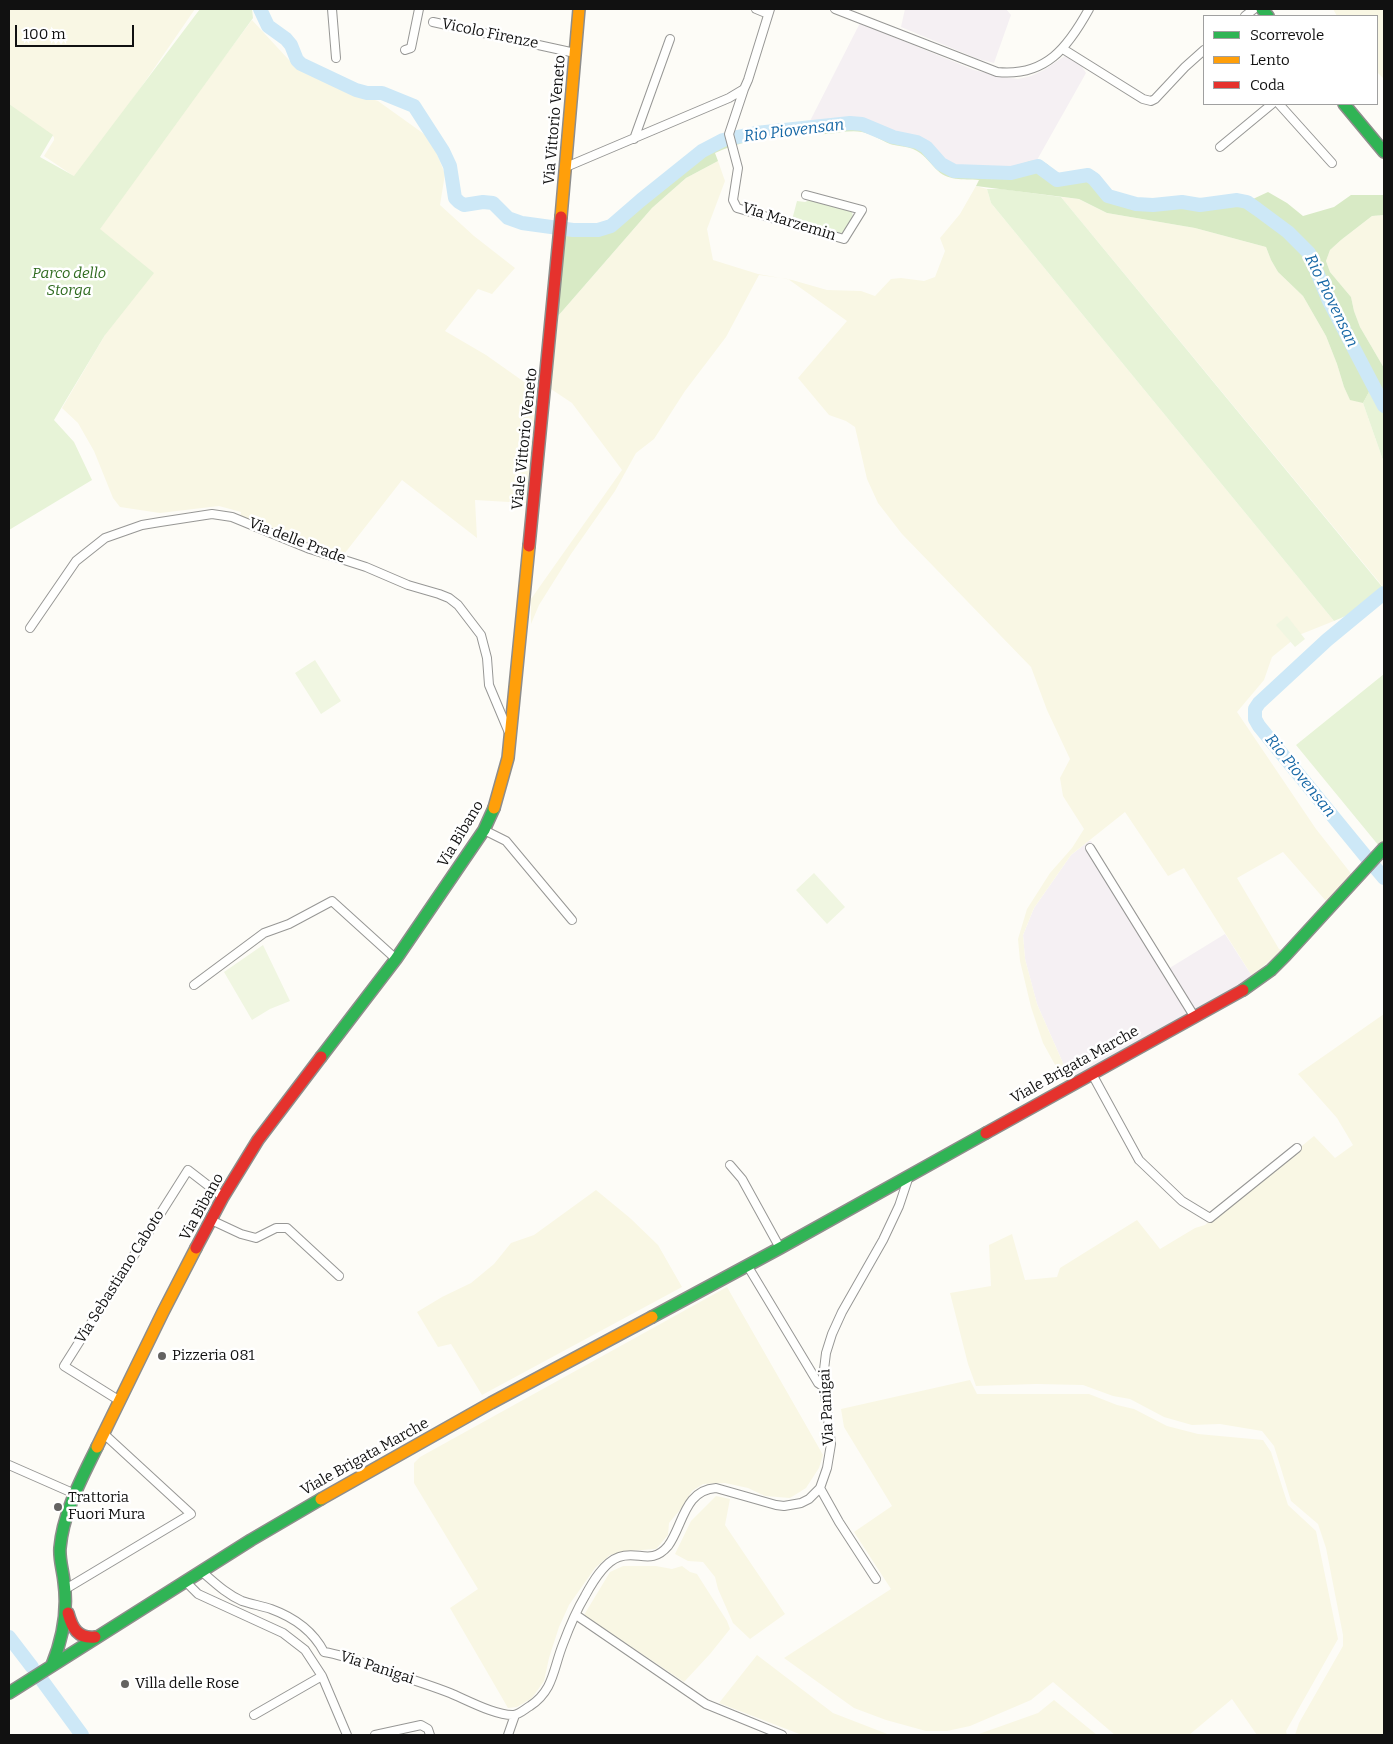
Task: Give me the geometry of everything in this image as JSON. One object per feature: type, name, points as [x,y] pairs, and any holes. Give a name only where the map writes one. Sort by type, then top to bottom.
[{"type":"street","points":[[332,9],[336,58]]},
{"type":"street","points":[[405,50],[411,48],[419,9]]},
{"type":"street","name":"Via Vittorio Veneto","points":[[560,233],[579,9]]},
{"type":"street","points":[[756,9],[769,11]]},
{"type":"street","points":[[835,9],[997,72],[1016,73],[1036,68],[1063,49],[1089,9]]},
{"type":"street","name":"Via Marzemin","points":[[769,11],[729,134],[738,168],[733,200],[737,208],[844,238],[862,210],[806,195]]},
{"type":"street","name":"Vicolo Firenze","points":[[433,22],[575,53]]},
{"type":"street","points":[[634,139],[670,39]]},
{"type":"street","points":[[1063,49],[1143,99],[1151,101],[1203,51]]},
{"type":"street","points":[[566,167],[729,98],[744,89]]},
{"type":"street","points":[[1220,147],[1271,105]]},
{"type":"street","points":[[1280,105],[1332,163]]},
{"type":"street","points":[[1345,105],[1384,152]]},
{"type":"street","name":"Viale Vittorio Veneto","points":[[519,649],[560,233]]},
{"type":"street","name":"Via delle Prade","points":[[30,628],[76,561],[105,538],[160,522],[212,514],[232,517],[310,548],[366,567],[408,585],[439,594],[449,598],[458,605],[481,635],[488,658],[489,684],[510,736]]},
{"type":"street","name":"Via Bibano","points":[[72,1652],[71,1623],[66,1604],[60,1548],[66,1520],[76,1494],[163,1312],[223,1198],[258,1140],[396,960],[484,830],[494,812],[502,789],[508,758],[519,649]]},
{"type":"street","points":[[484,830],[506,841],[572,920]]},
{"type":"street","points":[[1090,848],[1194,1016]]},
{"type":"street","name":"Viale Brigata Marche","points":[[9,1693],[284,1520],[373,1469],[491,1403],[780,1248],[909,1174],[1248,987],[1271,970],[1384,848]]},
{"type":"street","points":[[194,985],[264,933],[289,924],[332,901],[396,960]]},
{"type":"street","points":[[1092,1074],[1138,1160],[1182,1201],[1210,1218],[1297,1148]]},
{"type":"street","points":[[730,1165],[742,1179],[780,1248]]},
{"type":"street","name":"Via Sebastiano Caboto","points":[[120,1401],[64,1366],[188,1170],[223,1198]]},
{"type":"street","name":"Via Panigai","points":[[820,1488],[827,1468],[831,1444],[824,1378],[826,1353],[842,1312],[883,1240],[899,1206],[909,1174]]},
{"type":"street","points":[[211,1220],[241,1234],[256,1238],[276,1228],[287,1228],[339,1276]]},
{"type":"street","points":[[747,1265],[818,1383],[821,1385]]},
{"type":"street","points":[[64,1590],[191,1514],[104,1434]]},
{"type":"street","points":[[9,1465],[76,1494]]},
{"type":"street","points":[[508,1735],[515,1715],[533,1704],[546,1691],[551,1682],[562,1646],[590,1587],[612,1561],[619,1557],[626,1555],[652,1557],[663,1550],[669,1544],[693,1499],[703,1491],[716,1488],[776,1505],[793,1506],[809,1499],[820,1488],[839,1522],[876,1579]]},
{"type":"street","name":"Via Panigai","points":[[201,1572],[224,1591],[242,1600],[272,1609],[295,1619],[316,1639],[324,1652],[447,1692],[497,1712],[515,1715]]},
{"type":"street","points":[[185,1581],[198,1594],[298,1643],[311,1657],[322,1676],[347,1735]]},
{"type":"street","name":"Via Bibano","points":[[52,1665],[62,1641],[66,1623],[66,1604]]},
{"type":"street","points":[[576,1615],[706,1704],[782,1735]]},
{"type":"street","points":[[71,1623],[78,1634],[90,1638],[97,1636]]},
{"type":"street","points":[[62,1641],[65,1648],[72,1652]]},
{"type":"street","points":[[311,1657],[324,1652]]},
{"type":"street","points":[[254,1716],[322,1676]]},
{"type":"street","points":[[374,1735],[421,1725],[428,1729],[430,1735]]},
{"type":"shaded area","points":[[9,9],[195,9],[78,179],[44,156],[54,137],[9,105]]},
{"type":"shaded area","points":[[905,9],[1006,9],[1011,15],[994,63],[978,59],[901,27]]},
{"type":"shaded area","points":[[1333,9],[1384,9],[1383,78],[1378,73],[1378,15],[1336,15]]},
{"type":"shaded area","points":[[252,20],[289,60],[336,87],[378,101],[431,139],[445,174],[440,205],[474,236],[515,268],[492,294],[478,289],[445,331],[486,355],[537,391],[526,503],[475,500],[477,538],[402,480],[341,558],[289,543],[239,524],[241,512],[219,506],[160,513],[120,507],[113,498],[94,451],[78,423],[62,408],[105,335],[96,228]]},
{"type":"shaded area","points":[[860,23],[974,70],[1004,77],[1018,79],[1031,76],[1044,70],[1072,51],[1086,73],[1037,160],[1009,168],[955,166],[944,159],[929,143],[918,137],[895,132],[876,123],[810,121]]},
{"type":"shaded area","points":[[718,161],[725,181],[707,229],[713,260],[758,274],[780,278],[759,275],[726,337],[685,391],[654,439],[636,453],[615,491],[571,554],[539,605],[531,624],[531,599],[622,470],[572,403],[551,389],[558,316],[652,208],[686,178]]},
{"type":"shaded area","points":[[976,186],[987,189],[991,203],[1334,621],[1299,635],[1272,657],[1264,680],[1237,712],[1316,829],[1353,876],[1326,901],[1283,852],[1237,878],[1279,949],[1282,950],[1252,976],[1184,868],[1168,876],[1125,812],[1071,855],[1034,908],[1023,935],[1025,959],[1037,1004],[1070,1079],[1064,1081],[1043,1043],[1031,1007],[1020,961],[1018,939],[1027,909],[1050,873],[1072,848],[1084,829],[1063,796],[1060,778],[1070,759],[1047,710],[1031,667],[902,534],[878,503],[867,479],[855,427],[846,421],[829,415],[798,378],[847,321],[789,279],[827,290],[861,291],[875,296],[891,279],[901,278],[924,281],[935,277],[945,251],[940,238],[960,214]]},
{"type":"shaded area","points":[[1061,197],[1079,199],[1107,213],[1195,228],[1266,247],[1278,272],[1303,296],[1326,336],[1350,399],[1363,403],[1384,463],[1384,588]]},
{"type":"shaded area","points":[[1384,215],[1384,368],[1360,327],[1351,297],[1330,272],[1326,261],[1330,250],[1341,240],[1372,216]]},
{"type":"shaded area","points":[[1091,841],[1168,969],[1225,934],[1252,976],[1240,985],[1070,1079],[1037,1004],[1025,959],[1023,935],[1034,908],[1071,855]]},
{"type":"shaded area","points":[[1384,1014],[1384,1735],[1295,1735],[1299,1723],[1343,1646],[1343,1635],[1326,1548],[1318,1524],[1291,1501],[1274,1446],[1262,1431],[1220,1424],[1192,1425],[1164,1417],[1130,1399],[1113,1396],[1083,1385],[976,1386],[968,1364],[950,1293],[991,1286],[989,1245],[1012,1234],[1025,1280],[1057,1277],[1060,1268],[1137,1220],[1160,1249],[1195,1228],[1205,1225],[1314,1136],[1335,1158],[1353,1145],[1337,1118],[1298,1074]]},
{"type":"shaded area","points":[[596,1190],[630,1218],[658,1245],[682,1287],[482,1395],[451,1344],[438,1347],[417,1312],[471,1283],[494,1264],[511,1243],[534,1235]]},
{"type":"shaded area","points":[[727,1287],[823,1455],[819,1468],[806,1488],[790,1498],[765,1496],[748,1488],[725,1483],[703,1484],[692,1491],[669,1523],[668,1535],[656,1549],[627,1551],[610,1555],[595,1568],[569,1605],[559,1627],[544,1681],[532,1698],[517,1707],[508,1708],[450,1608],[478,1589],[414,1483],[414,1463],[420,1457]]},
{"type":"shaded area","points":[[970,1380],[977,1394],[1089,1394],[1117,1405],[1134,1409],[1167,1426],[1198,1434],[1263,1440],[1271,1452],[1288,1505],[1316,1531],[1338,1639],[1286,1731],[1287,1735],[1257,1735],[1232,1699],[1189,1735],[1115,1735],[1053,1682],[1031,1700],[970,1726],[947,1731],[926,1731],[886,1720],[854,1708],[784,1658],[891,1589],[854,1532],[892,1506],[844,1427],[841,1409]]},
{"type":"shaded area","points":[[716,1496],[730,1499],[725,1525],[785,1614],[750,1639],[733,1623],[718,1589],[715,1577],[703,1562],[688,1561],[675,1554],[691,1521]]},
{"type":"shaded area","points":[[623,1566],[656,1566],[672,1569],[682,1566],[690,1572],[697,1574],[727,1621],[730,1629],[684,1682],[584,1615],[610,1572]]},
{"type":"shaded area","points":[[757,1655],[833,1713],[890,1735],[802,1735],[719,1703]]},
{"type":"shaded area","points":[[1054,1700],[1097,1735],[976,1735],[1038,1713]]},
{"type":"green space","name":"Parco dello Storga","points":[[200,9],[252,9],[253,18],[100,229],[154,273],[105,335],[54,420],[74,442],[92,480],[9,530],[9,104],[53,135],[40,157],[74,176]]},
{"type":"green space","points":[[850,118],[864,119],[895,132],[918,137],[929,143],[944,159],[955,166],[1009,168],[1039,160],[1047,164],[1057,175],[1092,170],[1097,173],[1111,191],[1137,198],[1152,200],[1171,197],[1210,199],[1237,194],[1253,199],[1268,192],[1287,203],[1303,216],[1334,207],[1351,195],[1384,195],[1384,215],[1372,216],[1341,240],[1330,250],[1326,261],[1330,272],[1351,297],[1360,327],[1384,368],[1384,389],[1370,390],[1363,403],[1350,400],[1326,336],[1303,296],[1278,272],[1266,247],[1195,228],[1107,213],[1079,199],[976,186],[979,180],[956,179],[945,176],[923,155],[913,149],[890,144],[858,131],[755,140],[715,153],[718,161],[686,178],[652,208],[558,316],[564,224],[594,225],[608,221],[696,149],[720,136],[754,128]]},
{"type":"green space","points":[[987,189],[1002,189],[1061,197],[1384,589],[1348,615],[1334,621],[991,203]]},
{"type":"green space","points":[[812,199],[852,212],[853,217],[843,234],[792,220],[797,201],[805,202]]},
{"type":"green space","points":[[1384,389],[1384,463],[1363,403],[1370,390]]},
{"type":"green space","points":[[1287,616],[1305,639],[1295,647],[1276,625]]},
{"type":"green space","points":[[315,660],[341,701],[321,714],[295,673]]},
{"type":"green space","points":[[1384,674],[1384,840],[1379,846],[1296,745]]},
{"type":"green space","points":[[814,873],[845,907],[827,924],[796,890]]},
{"type":"green space","points":[[263,945],[290,1001],[270,1009],[252,1020],[224,972]]},
{"type":"waterway","name":"Rio Piovensan","points":[[260,9],[268,26],[286,39],[301,64],[356,90],[367,93],[382,93],[414,106],[443,151],[450,166],[455,198],[459,202],[464,205],[483,202],[493,203],[508,218],[522,223],[573,230],[598,230],[611,226],[702,151],[723,140],[756,133],[850,123],[862,124],[893,137],[917,142],[926,147],[941,164],[954,171],[1011,173],[1038,166],[1057,180],[1088,175],[1094,179],[1108,196],[1136,204],[1153,205],[1182,202],[1200,205],[1237,200],[1247,202],[1288,232],[1309,253],[1329,301],[1384,406]]},
{"type":"waterway","name":"Rio Piovensan","points":[[1367,858],[1259,726],[1255,719],[1255,709],[1259,703],[1327,640],[1384,593]]},
{"type":"waterway","name":"Rio Piovensan","points":[[1373,865],[1384,878]]},
{"type":"waterway","points":[[9,1637],[32,1667]]},
{"type":"waterway","points":[[41,1679],[82,1735]]},
{"type":"traffic: fast","points":[[1262,9],[1267,15]]},
{"type":"traffic: fast","points":[[1345,105],[1384,152]]},
{"type":"traffic: fast","points":[[321,1057],[396,959],[484,830],[494,808]]},
{"type":"traffic: fast","points":[[1243,990],[1271,970],[1285,956],[1384,848]]},
{"type":"traffic: fast","points":[[652,1317],[986,1133]]},
{"type":"traffic: fast","points":[[52,1665],[62,1635],[65,1614],[64,1578],[60,1552],[62,1535],[69,1508],[97,1447]]},
{"type":"traffic: fast","points":[[9,1693],[251,1540],[321,1499]]},
{"type":"traffic: slow","points":[[561,217],[579,9]]},
{"type":"traffic: slow","points":[[494,808],[508,758],[529,546]]},
{"type":"traffic: slow","points":[[97,1447],[196,1248]]},
{"type":"traffic: slow","points":[[321,1499],[491,1403],[652,1317]]},
{"type":"traffic: jam","points":[[529,546],[561,217]]},
{"type":"traffic: jam","points":[[986,1133],[1243,990]]},
{"type":"traffic: jam","points":[[196,1248],[223,1197],[258,1140],[321,1057]]},
{"type":"traffic: jam","points":[[68,1613],[74,1628],[80,1634],[95,1637]]},
{"type":"place","name":"Pizzeria 081","points":[[162,1356]]},
{"type":"place","name":"Trattoria Fuori Mura","points":[[58,1507]]},
{"type":"place","name":"Villa delle Rose","points":[[125,1684]]}]
